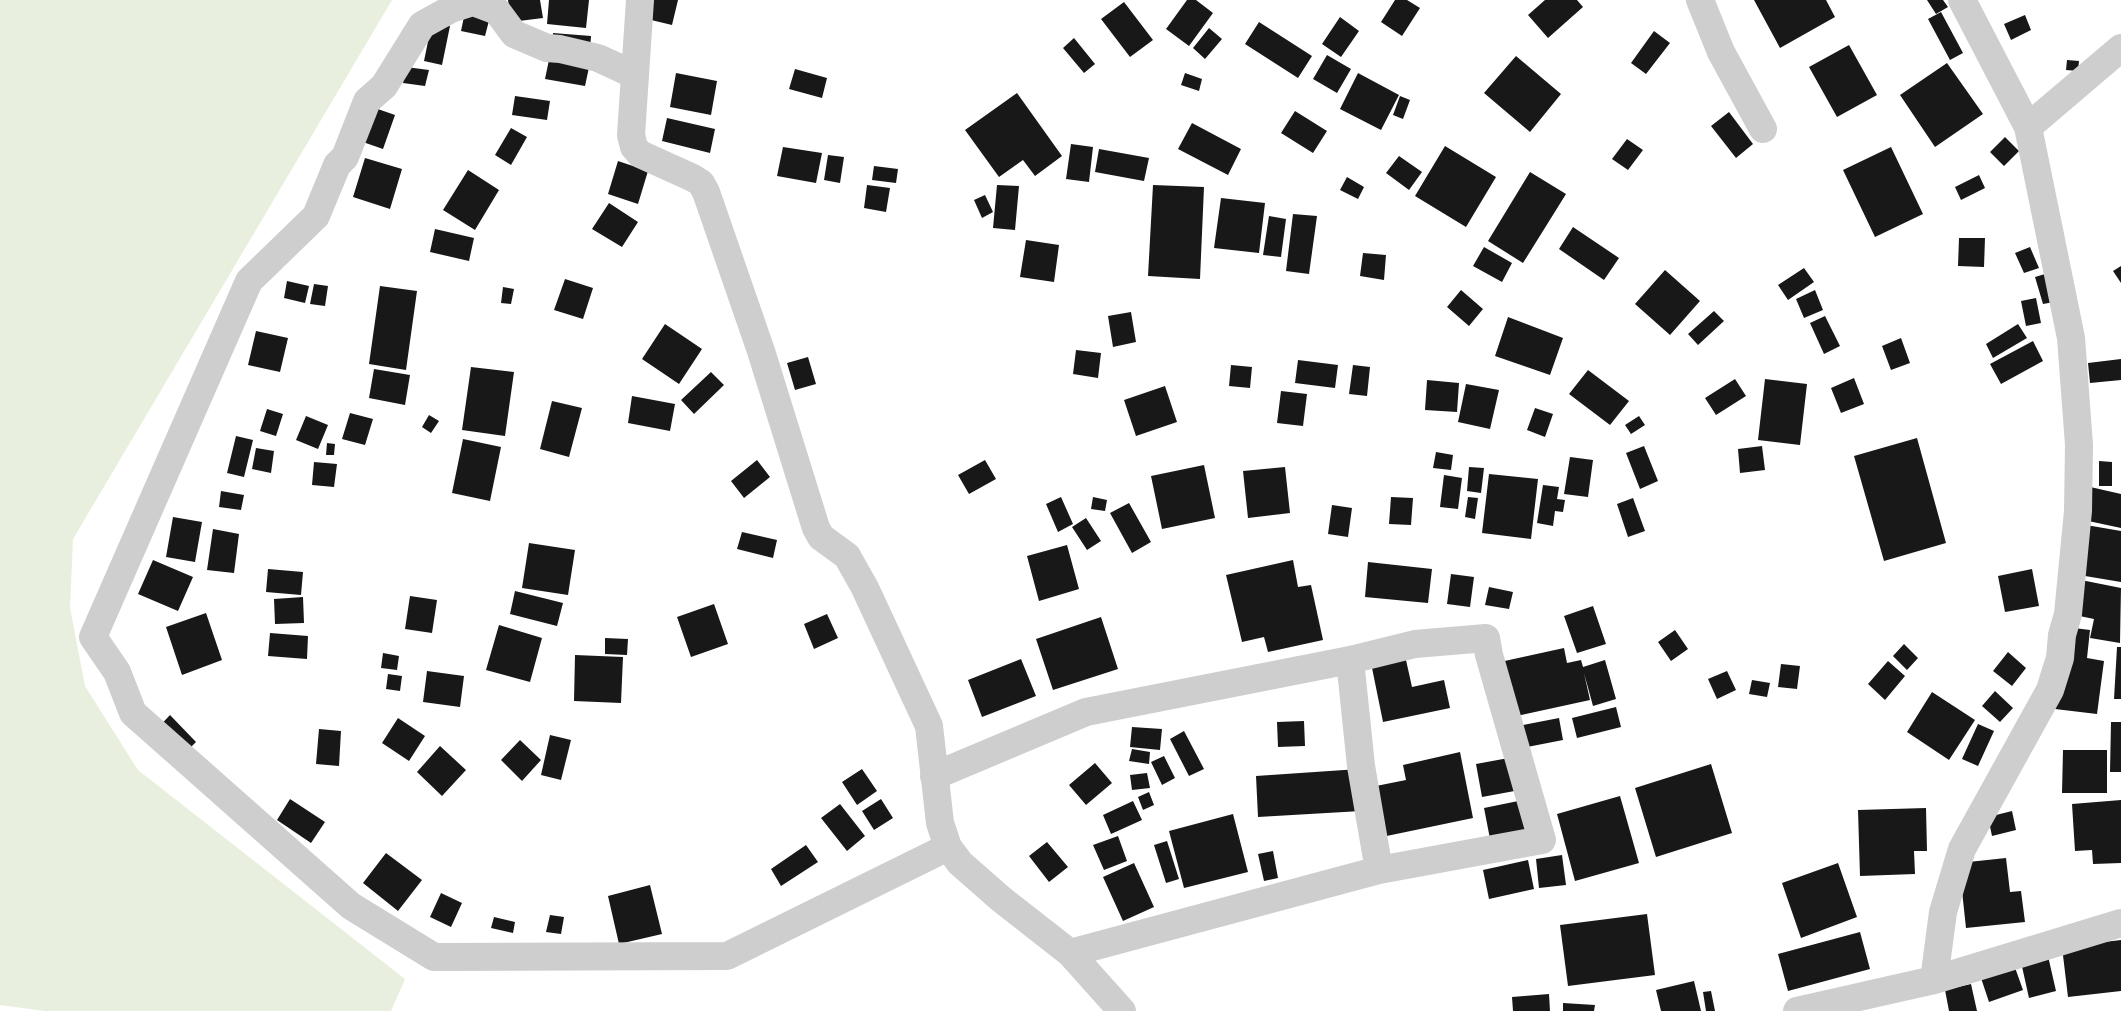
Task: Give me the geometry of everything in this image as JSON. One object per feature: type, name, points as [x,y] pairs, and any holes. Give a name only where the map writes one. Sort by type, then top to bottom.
[{"type":"street","points":[[640,0],[632,135],[634,147],[640,154],[702,183],[761,351],[816,528],[821,536],[847,556],[865,588],[929,726],[940,823],[948,847],[960,864],[1070,953],[1122,1011]]},
{"type":"street","points":[[1700,0],[1721,52],[1763,129]]},
{"type":"street","points":[[1934,980],[1943,912],[1962,849],[2050,690],[2060,658],[2062,635],[2068,614],[2078,510],[2079,445],[2071,338],[2028,127],[1962,0]]},
{"type":"street","points":[[635,75],[598,58],[548,48],[514,34],[498,11],[473,2],[448,5],[422,25],[384,86],[367,101],[345,157],[337,165],[316,216],[249,281],[93,637],[117,672],[133,713],[351,906],[434,957],[727,956],[948,847]]},
{"type":"street","points":[[2028,127],[2121,48]]},
{"type":"street","points":[[934,776],[1086,712],[1350,660],[1415,644],[1486,638],[1488,655],[1542,840],[1379,870],[1070,953]]},
{"type":"street","points":[[1350,660],[1361,766],[1379,870]]},
{"type":"street","points":[[1797,1011],[1934,980],[2121,923]]},
{"type":"green space","points":[[0,0],[392,0],[73,539],[70,608],[85,686],[138,770],[405,979],[391,1011],[45,1011],[0,1005]]},
{"type":"building","points":[[508,0],[540,0],[543,18],[511,22]]},
{"type":"building","points":[[549,0],[589,0],[586,28],[547,24]]},
{"type":"building","points":[[652,0],[678,0],[672,25],[647,19]]},
{"type":"building","points":[[1187,0],[1196,0],[1213,13],[1189,46],[1166,29]]},
{"type":"building","points":[[1395,0],[1407,0],[1420,8],[1402,36],[1381,22]]},
{"type":"building","points":[[1545,0],[1577,0],[1583,7],[1548,38],[1528,15]]},
{"type":"building","points":[[1754,0],[1826,0],[1835,17],[1780,48]]},
{"type":"building","points":[[1927,0],[1943,0],[1948,7],[1936,14]]},
{"type":"building","points":[[1124,2],[1153,40],[1130,57],[1101,19]]},
{"type":"building","points":[[466,7],[491,13],[485,36],[461,31]]},
{"type":"building","points":[[1941,12],[1963,53],[1950,60],[1928,19]]},
{"type":"building","points":[[2025,15],[2031,30],[2011,40],[2004,24]]},
{"type":"building","points":[[1340,17],[1359,31],[1341,57],[1322,44]]},
{"type":"building","points":[[432,22],[450,26],[442,65],[424,61]]},
{"type":"building","points":[[1259,22],[1312,56],[1298,78],[1245,44]]},
{"type":"building","points":[[1209,28],[1222,39],[1205,59],[1193,48]]},
{"type":"building","points":[[1654,31],[1670,43],[1646,74],[1631,63]]},
{"type":"building","points":[[553,33],[591,36],[590,50],[552,47]]},
{"type":"building","points":[[1074,38],[1095,64],[1084,73],[1063,48]]},
{"type":"building","points":[[1849,45],[1877,95],[1837,117],[1809,67]]},
{"type":"building","points":[[551,50],[591,58],[585,86],[545,79]]},
{"type":"building","points":[[1327,55],[1351,69],[1337,93],[1313,79]]},
{"type":"building","points":[[1516,56],[1561,94],[1530,132],[1484,93]]},
{"type":"building","points":[[2067,60],[2079,61],[2078,71],[2066,70]]},
{"type":"building","points":[[1947,63],[1983,114],[1935,147],[1900,95]]},
{"type":"building","points":[[406,67],[429,70],[425,86],[403,83]]},
{"type":"building","points":[[795,69],[827,78],[822,98],[789,89]]},
{"type":"building","points":[[676,73],[717,81],[711,115],[670,107]]},
{"type":"building","points":[[1185,73],[1202,79],[1199,91],[1181,85]]},
{"type":"building","points":[[1358,73],[1399,95],[1381,130],[1340,109]]},
{"type":"building","points":[[1017,93],[1062,156],[1035,176],[1023,160],[999,177],[965,130]]},
{"type":"building","points":[[515,96],[550,101],[547,120],[512,115]]},
{"type":"building","points":[[1400,96],[1410,100],[1403,119],[1393,115]]},
{"type":"building","points":[[372,107],[395,115],[383,149],[360,141]]},
{"type":"building","points":[[1295,111],[1327,131],[1313,153],[1281,133]]},
{"type":"building","points":[[1729,112],[1753,144],[1736,158],[1711,126]]},
{"type":"building","points":[[667,118],[715,129],[710,153],[662,141]]},
{"type":"building","points":[[1192,123],[1241,149],[1228,175],[1178,149]]},
{"type":"building","points":[[511,128],[527,137],[511,165],[495,155]]},
{"type":"building","points":[[2005,137],[2019,151],[2004,166],[1990,152]]},
{"type":"building","points":[[1627,139],[1643,150],[1628,170],[1612,159]]},
{"type":"building","points":[[1071,144],[1093,147],[1089,182],[1066,179]]},
{"type":"building","points":[[1445,146],[1496,177],[1466,227],[1415,196]]},
{"type":"building","points":[[783,147],[822,153],[816,183],[777,176]]},
{"type":"building","points":[[1891,147],[1923,214],[1875,237],[1843,170]]},
{"type":"building","points":[[1099,149],[1149,158],[1144,181],[1095,172]]},
{"type":"building","points":[[828,155],[844,157],[840,183],[824,180]]},
{"type":"building","points":[[1399,156],[1422,172],[1409,190],[1386,173]]},
{"type":"building","points":[[365,158],[402,169],[390,209],[353,197]]},
{"type":"building","points":[[618,161],[648,171],[638,204],[608,194]]},
{"type":"building","points":[[874,166],[898,169],[896,183],[872,180]]},
{"type":"building","points":[[468,170],[499,190],[475,230],[443,210]]},
{"type":"building","points":[[1530,172],[1566,194],[1523,263],[1488,241]]},
{"type":"building","points":[[1979,175],[1985,188],[1961,200],[1955,187]]},
{"type":"building","points":[[1347,177],[1364,187],[1358,199],[1340,190]]},
{"type":"building","points":[[867,185],[890,188],[886,212],[864,208]]},
{"type":"building","points":[[997,185],[1019,186],[1015,230],[993,228]]},
{"type":"building","points":[[1153,185],[1204,187],[1200,279],[1148,276]]},
{"type":"building","points":[[985,195],[993,212],[982,218],[974,200]]},
{"type":"building","points":[[1221,198],[1265,203],[1259,253],[1214,248]]},
{"type":"building","points":[[609,203],[638,222],[622,247],[592,229]]},
{"type":"building","points":[[1293,214],[1317,216],[1309,274],[1286,271]]},
{"type":"building","points":[[1269,216],[1286,219],[1281,257],[1263,255]]},
{"type":"building","points":[[1573,227],[1619,258],[1604,280],[1559,249]]},
{"type":"building","points":[[435,229],[474,238],[469,261],[430,252]]},
{"type":"building","points":[[1959,238],[1985,238],[1984,267],[1958,266]]},
{"type":"building","points":[[1026,240],[1059,245],[1054,282],[1020,277]]},
{"type":"building","points":[[1484,247],[1512,263],[1502,282],[1473,266]]},
{"type":"building","points":[[2030,247],[2039,268],[2024,273],[2015,253]]},
{"type":"building","points":[[1363,253],[1386,255],[1384,280],[1360,276]]},
{"type":"building","points":[[2121,266],[2121,283],[2113,271]]},
{"type":"building","points":[[1804,268],[1814,282],[1788,300],[1778,285]]},
{"type":"building","points":[[1665,270],[1700,301],[1670,335],[1635,304]]},
{"type":"building","points":[[2045,274],[2054,302],[2043,304],[2035,277]]},
{"type":"building","points":[[565,279],[593,288],[583,319],[554,310]]},
{"type":"building","points":[[287,281],[309,286],[305,303],[284,298]]},
{"type":"building","points":[[314,284],[328,286],[325,306],[310,304]]},
{"type":"building","points":[[380,286],[417,291],[406,370],[369,364]]},
{"type":"building","points":[[503,287],[514,289],[511,304],[501,303]]},
{"type":"building","points":[[1461,290],[1483,309],[1469,326],[1447,307]]},
{"type":"building","points":[[1815,290],[1823,310],[1804,318],[1796,299]]},
{"type":"building","points":[[2036,298],[2041,323],[2026,326],[2021,301]]},
{"type":"building","points":[[1714,311],[1724,321],[1698,345],[1688,334]]},
{"type":"building","points":[[1131,312],[1136,342],[1113,347],[1108,316]]},
{"type":"building","points":[[1825,316],[1840,346],[1824,354],[1810,323]]},
{"type":"building","points":[[1508,317],[1563,338],[1550,375],[1495,356]]},
{"type":"building","points":[[665,324],[702,349],[679,384],[642,359]]},
{"type":"building","points":[[2018,324],[2027,338],[1993,358],[1986,344]]},
{"type":"building","points":[[256,331],[288,338],[280,372],[248,365]]},
{"type":"building","points":[[1901,338],[1910,363],[1891,370],[1882,346]]},
{"type":"building","points":[[2033,341],[2043,361],[2001,384],[1990,364]]},
{"type":"building","points":[[1076,350],[1101,353],[1098,378],[1073,374]]},
{"type":"building","points":[[808,357],[816,384],[795,390],[787,363]]},
{"type":"building","points":[[2121,359],[2121,380],[2090,383],[2088,363]]},
{"type":"building","points":[[1298,360],[1338,365],[1335,388],[1295,383]]},
{"type":"building","points":[[1231,365],[1252,367],[1250,388],[1229,386]]},
{"type":"building","points":[[1353,365],[1370,367],[1367,396],[1349,394]]},
{"type":"building","points":[[471,367],[514,372],[505,436],[462,430]]},
{"type":"building","points":[[374,369],[410,375],[405,405],[369,398]]},
{"type":"building","points":[[1588,370],[1629,401],[1610,425],[1569,394]]},
{"type":"building","points":[[711,372],[724,385],[694,414],[681,400]]},
{"type":"building","points":[[1854,378],[1864,404],[1841,413],[1831,388]]},
{"type":"building","points":[[1735,379],[1746,396],[1716,415],[1705,398]]},
{"type":"building","points":[[1765,379],[1807,384],[1800,445],[1758,440]]},
{"type":"building","points":[[1427,380],[1459,383],[1457,412],[1425,410]]},
{"type":"building","points":[[1466,384],[1499,390],[1490,429],[1458,422]]},
{"type":"building","points":[[1165,386],[1177,422],[1136,436],[1124,400]]},
{"type":"building","points":[[1281,391],[1307,394],[1303,426],[1277,423]]},
{"type":"building","points":[[632,396],[675,404],[670,431],[628,423]]},
{"type":"building","points":[[552,401],[582,408],[569,457],[540,449]]},
{"type":"building","points":[[1535,408],[1553,414],[1545,437],[1527,430]]},
{"type":"building","points":[[267,409],[283,414],[276,436],[260,431]]},
{"type":"building","points":[[350,413],[373,419],[365,445],[342,439]]},
{"type":"building","points":[[429,415],[439,421],[431,433],[422,427]]},
{"type":"building","points":[[306,416],[328,425],[318,449],[296,440]]},
{"type":"building","points":[[1639,416],[1645,425],[1631,434],[1625,425]]},
{"type":"building","points":[[236,436],[253,440],[244,477],[227,473]]},
{"type":"building","points":[[1917,438],[1946,543],[1884,561],[1854,456]]},
{"type":"building","points":[[463,439],[501,447],[490,501],[452,493]]},
{"type":"building","points":[[327,443],[335,444],[334,455],[326,455]]},
{"type":"building","points":[[1644,446],[1658,481],[1640,489],[1626,453]]},
{"type":"building","points":[[1762,446],[1765,470],[1740,473],[1738,449]]},
{"type":"building","points":[[256,448],[274,451],[271,473],[252,469]]},
{"type":"building","points":[[1436,452],[1453,455],[1451,470],[1433,468]]},
{"type":"building","points":[[1570,457],[1593,460],[1588,497],[1564,494]]},
{"type":"building","points":[[757,460],[770,477],[744,498],[731,481]]},
{"type":"building","points":[[985,460],[996,479],[969,494],[958,475]]},
{"type":"building","points":[[2099,461],[2112,462],[2112,486],[2099,486]]},
{"type":"building","points":[[314,462],[337,464],[334,487],[312,485]]},
{"type":"building","points":[[1204,465],[1215,518],[1162,529],[1151,476]]},
{"type":"building","points":[[1285,467],[1290,513],[1248,518],[1243,471]]},
{"type":"building","points":[[1469,467],[1484,468],[1481,493],[1467,491]]},
{"type":"building","points":[[1489,474],[1538,479],[1531,539],[1482,533]]},
{"type":"building","points":[[1444,475],[1462,478],[1458,509],[1440,507]]},
{"type":"building","points":[[1543,485],[1559,487],[1557,499],[1565,500],[1563,512],[1555,511],[1553,526],[1537,523]]},
{"type":"building","points":[[2086,486],[2121,494],[2121,528],[2079,519]]},
{"type":"building","points":[[221,491],[244,495],[241,510],[219,507]]},
{"type":"building","points":[[1061,497],[1073,524],[1058,532],[1046,504]]},
{"type":"building","points":[[1093,497],[1107,500],[1105,511],[1091,509]]},
{"type":"building","points":[[1391,497],[1413,498],[1411,525],[1389,524]]},
{"type":"building","points":[[1468,497],[1478,498],[1475,519],[1465,517]]},
{"type":"building","points":[[1633,498],[1645,531],[1628,537],[1617,504]]},
{"type":"building","points":[[1129,503],[1151,542],[1132,553],[1110,513]]},
{"type":"building","points":[[1332,505],[1352,508],[1348,537],[1328,534]]},
{"type":"building","points":[[173,517],[202,522],[195,562],[166,557]]},
{"type":"building","points":[[1086,518],[1101,541],[1087,550],[1072,527]]},
{"type":"building","points":[[2086,525],[2121,531],[2121,582],[2079,575]]},
{"type":"building","points":[[213,529],[239,534],[234,573],[207,570]]},
{"type":"building","points":[[742,532],[777,540],[773,558],[737,549]]},
{"type":"building","points":[[529,543],[575,550],[568,595],[522,588]]},
{"type":"building","points":[[1067,545],[1079,589],[1039,601],[1027,556]]},
{"type":"building","points":[[153,560],[193,577],[178,611],[138,594]]},
{"type":"building","points":[[1293,560],[1298,587],[1311,585],[1323,640],[1268,652],[1264,637],[1242,642],[1226,575]]},
{"type":"building","points":[[1368,562],[1432,569],[1428,603],[1365,597]]},
{"type":"building","points":[[268,569],[303,572],[301,595],[266,592]]},
{"type":"building","points":[[2032,569],[2039,606],[2005,612],[1998,576]]},
{"type":"building","points":[[1451,574],[1474,577],[1470,607],[1447,604]]},
{"type":"building","points":[[2076,579],[2121,588],[2120,643],[2090,638],[2094,619],[2070,614]]},
{"type":"building","points":[[1489,587],[1513,592],[1509,609],[1485,605]]},
{"type":"building","points":[[515,591],[563,603],[557,626],[510,614]]},
{"type":"building","points":[[410,596],[437,600],[432,633],[405,629]]},
{"type":"building","points":[[303,597],[304,623],[275,624],[274,599]]},
{"type":"building","points":[[714,604],[728,644],[691,657],[677,617]]},
{"type":"building","points":[[1593,606],[1606,644],[1577,653],[1564,616]]},
{"type":"building","points":[[206,613],[222,660],[182,675],[166,627]]},
{"type":"building","points":[[827,614],[838,638],[814,649],[804,624]]},
{"type":"building","points":[[1101,617],[1118,669],[1053,690],[1036,639]]},
{"type":"building","points":[[499,625],[542,638],[530,682],[486,670]]},
{"type":"building","points":[[2066,627],[2090,630],[2087,658],[2104,661],[2097,714],[2055,709]]},
{"type":"building","points":[[1675,630],[1688,649],[1671,661],[1658,642]]},
{"type":"building","points":[[270,633],[308,636],[307,659],[268,656]]},
{"type":"building","points":[[605,638],[628,639],[627,655],[605,654]]},
{"type":"building","points":[[1904,644],[1918,658],[1907,670],[1893,656]]},
{"type":"building","points":[[2117,647],[2121,647],[2121,699],[2114,699]]},
{"type":"building","points":[[1564,648],[1567,663],[1581,660],[1583,667],[1605,660],[1616,699],[1593,706],[1584,673],[1590,700],[1512,717],[1500,662]]},
{"type":"building","points":[[1404,651],[1412,687],[1444,680],[1450,708],[1383,722],[1370,658]]},
{"type":"building","points":[[2008,652],[2026,668],[2012,686],[1993,671]]},
{"type":"building","points":[[383,653],[399,656],[397,670],[381,668]]},
{"type":"building","points":[[575,655],[623,657],[621,703],[574,701]]},
{"type":"building","points":[[1021,659],[1036,696],[982,717],[968,680]]},
{"type":"building","points":[[1888,661],[1905,676],[1885,700],[1868,684]]},
{"type":"building","points":[[1781,664],[1800,666],[1797,689],[1778,687]]},
{"type":"building","points":[[427,671],[464,676],[460,707],[423,702]]},
{"type":"building","points":[[1727,671],[1736,690],[1717,699],[1708,679]]},
{"type":"building","points":[[388,674],[402,676],[400,691],[386,689]]},
{"type":"building","points":[[1752,680],[1770,683],[1767,697],[1749,694]]},
{"type":"building","points":[[1995,691],[2013,708],[2000,722],[1982,706]]},
{"type":"building","points":[[1932,692],[1975,720],[1949,760],[1907,732]]},
{"type":"building","points":[[1616,707],[1621,727],[1577,738],[1572,718]]},
{"type":"building","points":[[170,715],[196,742],[178,760],[152,734]]},
{"type":"building","points":[[398,718],[425,736],[409,761],[382,743]]},
{"type":"building","points":[[1559,718],[1563,740],[1522,748],[1518,726]]},
{"type":"building","points":[[1304,721],[1305,746],[1278,747],[1277,722]]},
{"type":"building","points":[[2111,722],[2121,722],[2121,772],[2110,772]]},
{"type":"building","points":[[1978,724],[1994,731],[1978,766],[1962,759]]},
{"type":"building","points":[[1132,727],[1162,729],[1160,750],[1130,747]]},
{"type":"building","points":[[319,729],[341,731],[339,766],[316,764]]},
{"type":"building","points":[[1184,731],[1204,769],[1189,776],[1170,739]]},
{"type":"building","points":[[550,735],[571,740],[561,780],[541,775]]},
{"type":"building","points":[[520,740],[541,760],[522,781],[501,760]]},
{"type":"building","points":[[440,746],[466,770],[442,796],[417,772]]},
{"type":"building","points":[[1132,749],[1150,752],[1149,764],[1129,761]]},
{"type":"building","points":[[2063,750],[2107,750],[2107,793],[2062,793]]},
{"type":"building","points":[[1460,752],[1473,818],[1377,838],[1366,788],[1406,780],[1403,765]]},
{"type":"building","points":[[1164,756],[1175,778],[1162,785],[1151,762]]},
{"type":"building","points":[[1514,757],[1520,790],[1482,797],[1476,764]]},
{"type":"building","points":[[1095,763],[1112,783],[1086,805],[1069,785]]},
{"type":"building","points":[[1711,764],[1732,833],[1656,857],[1635,788]]},
{"type":"building","points":[[862,769],[877,791],[857,805],[842,782]]},
{"type":"building","points":[[1359,769],[1361,811],[1258,817],[1256,776]]},
{"type":"building","points":[[1147,773],[1150,788],[1132,790],[1130,775]]},
{"type":"building","points":[[1149,792],[1154,805],[1143,810],[1138,797]]},
{"type":"building","points":[[1620,796],[1639,863],[1575,881],[1557,814]]},
{"type":"building","points":[[290,799],[325,822],[311,843],[277,820]]},
{"type":"building","points":[[881,799],[893,818],[874,830],[862,811]]},
{"type":"building","points":[[1528,799],[1535,836],[1491,844],[1484,808]]},
{"type":"building","points":[[2121,800],[2121,863],[2093,864],[2092,850],[2075,851],[2072,804]]},
{"type":"building","points":[[1133,801],[1142,820],[1111,834],[1103,815]]},
{"type":"building","points":[[840,804],[865,836],[847,851],[821,818]]},
{"type":"building","points":[[1926,808],[1927,851],[1914,851],[1915,874],[1860,876],[1858,810]]},
{"type":"building","points":[[2012,811],[2016,830],[1992,836],[1988,817]]},
{"type":"building","points":[[1233,814],[1248,872],[1184,888],[1169,831]]},
{"type":"building","points":[[1118,836],[1127,861],[1104,870],[1093,845]]},
{"type":"building","points":[[1167,841],[1179,879],[1166,883],[1154,845]]},
{"type":"building","points":[[1047,842],[1068,867],[1049,882],[1029,856]]},
{"type":"building","points":[[806,845],[818,862],[781,886],[771,869]]},
{"type":"building","points":[[1273,851],[1278,878],[1264,881],[1258,854]]},
{"type":"building","points":[[386,853],[422,880],[398,911],[363,883]]},
{"type":"building","points":[[1562,855],[1566,885],[1539,888],[1536,859]]},
{"type":"building","points":[[2006,858],[2010,892],[2021,891],[2025,922],[1966,928],[1959,863]]},
{"type":"building","points":[[1528,860],[1534,889],[1489,899],[1483,870]]},
{"type":"building","points":[[1134,863],[1154,907],[1123,921],[1103,877]]},
{"type":"building","points":[[1838,863],[1857,917],[1801,938],[1782,883]]},
{"type":"building","points":[[650,885],[662,934],[619,944],[608,896]]},
{"type":"building","points":[[441,893],[462,903],[451,927],[430,917]]},
{"type":"building","points":[[1647,914],[1655,975],[1568,986],[1560,925]]},
{"type":"building","points":[[550,915],[564,917],[561,934],[546,932]]},
{"type":"building","points":[[494,917],[515,922],[513,933],[491,928]]},
{"type":"building","points":[[1860,932],[1870,969],[1788,991],[1778,954]]},
{"type":"building","points":[[2121,940],[2121,991],[2068,997],[2062,947]]},
{"type":"building","points":[[2048,956],[2056,991],[2029,998],[2021,962]]},
{"type":"building","points":[[2013,962],[2023,990],[1989,1002],[1980,975]]},
{"type":"building","points":[[1694,981],[1701,1011],[1661,1011],[1656,990]]},
{"type":"building","points":[[1971,984],[1977,1011],[1949,1011],[1945,990]]},
{"type":"building","points":[[1711,991],[1715,1011],[1706,1011],[1703,992]]},
{"type":"building","points":[[1549,994],[1550,1011],[1513,1011],[1512,997]]},
{"type":"building","points":[[1563,1003],[1595,1005],[1594,1011],[1563,1011]]}]
